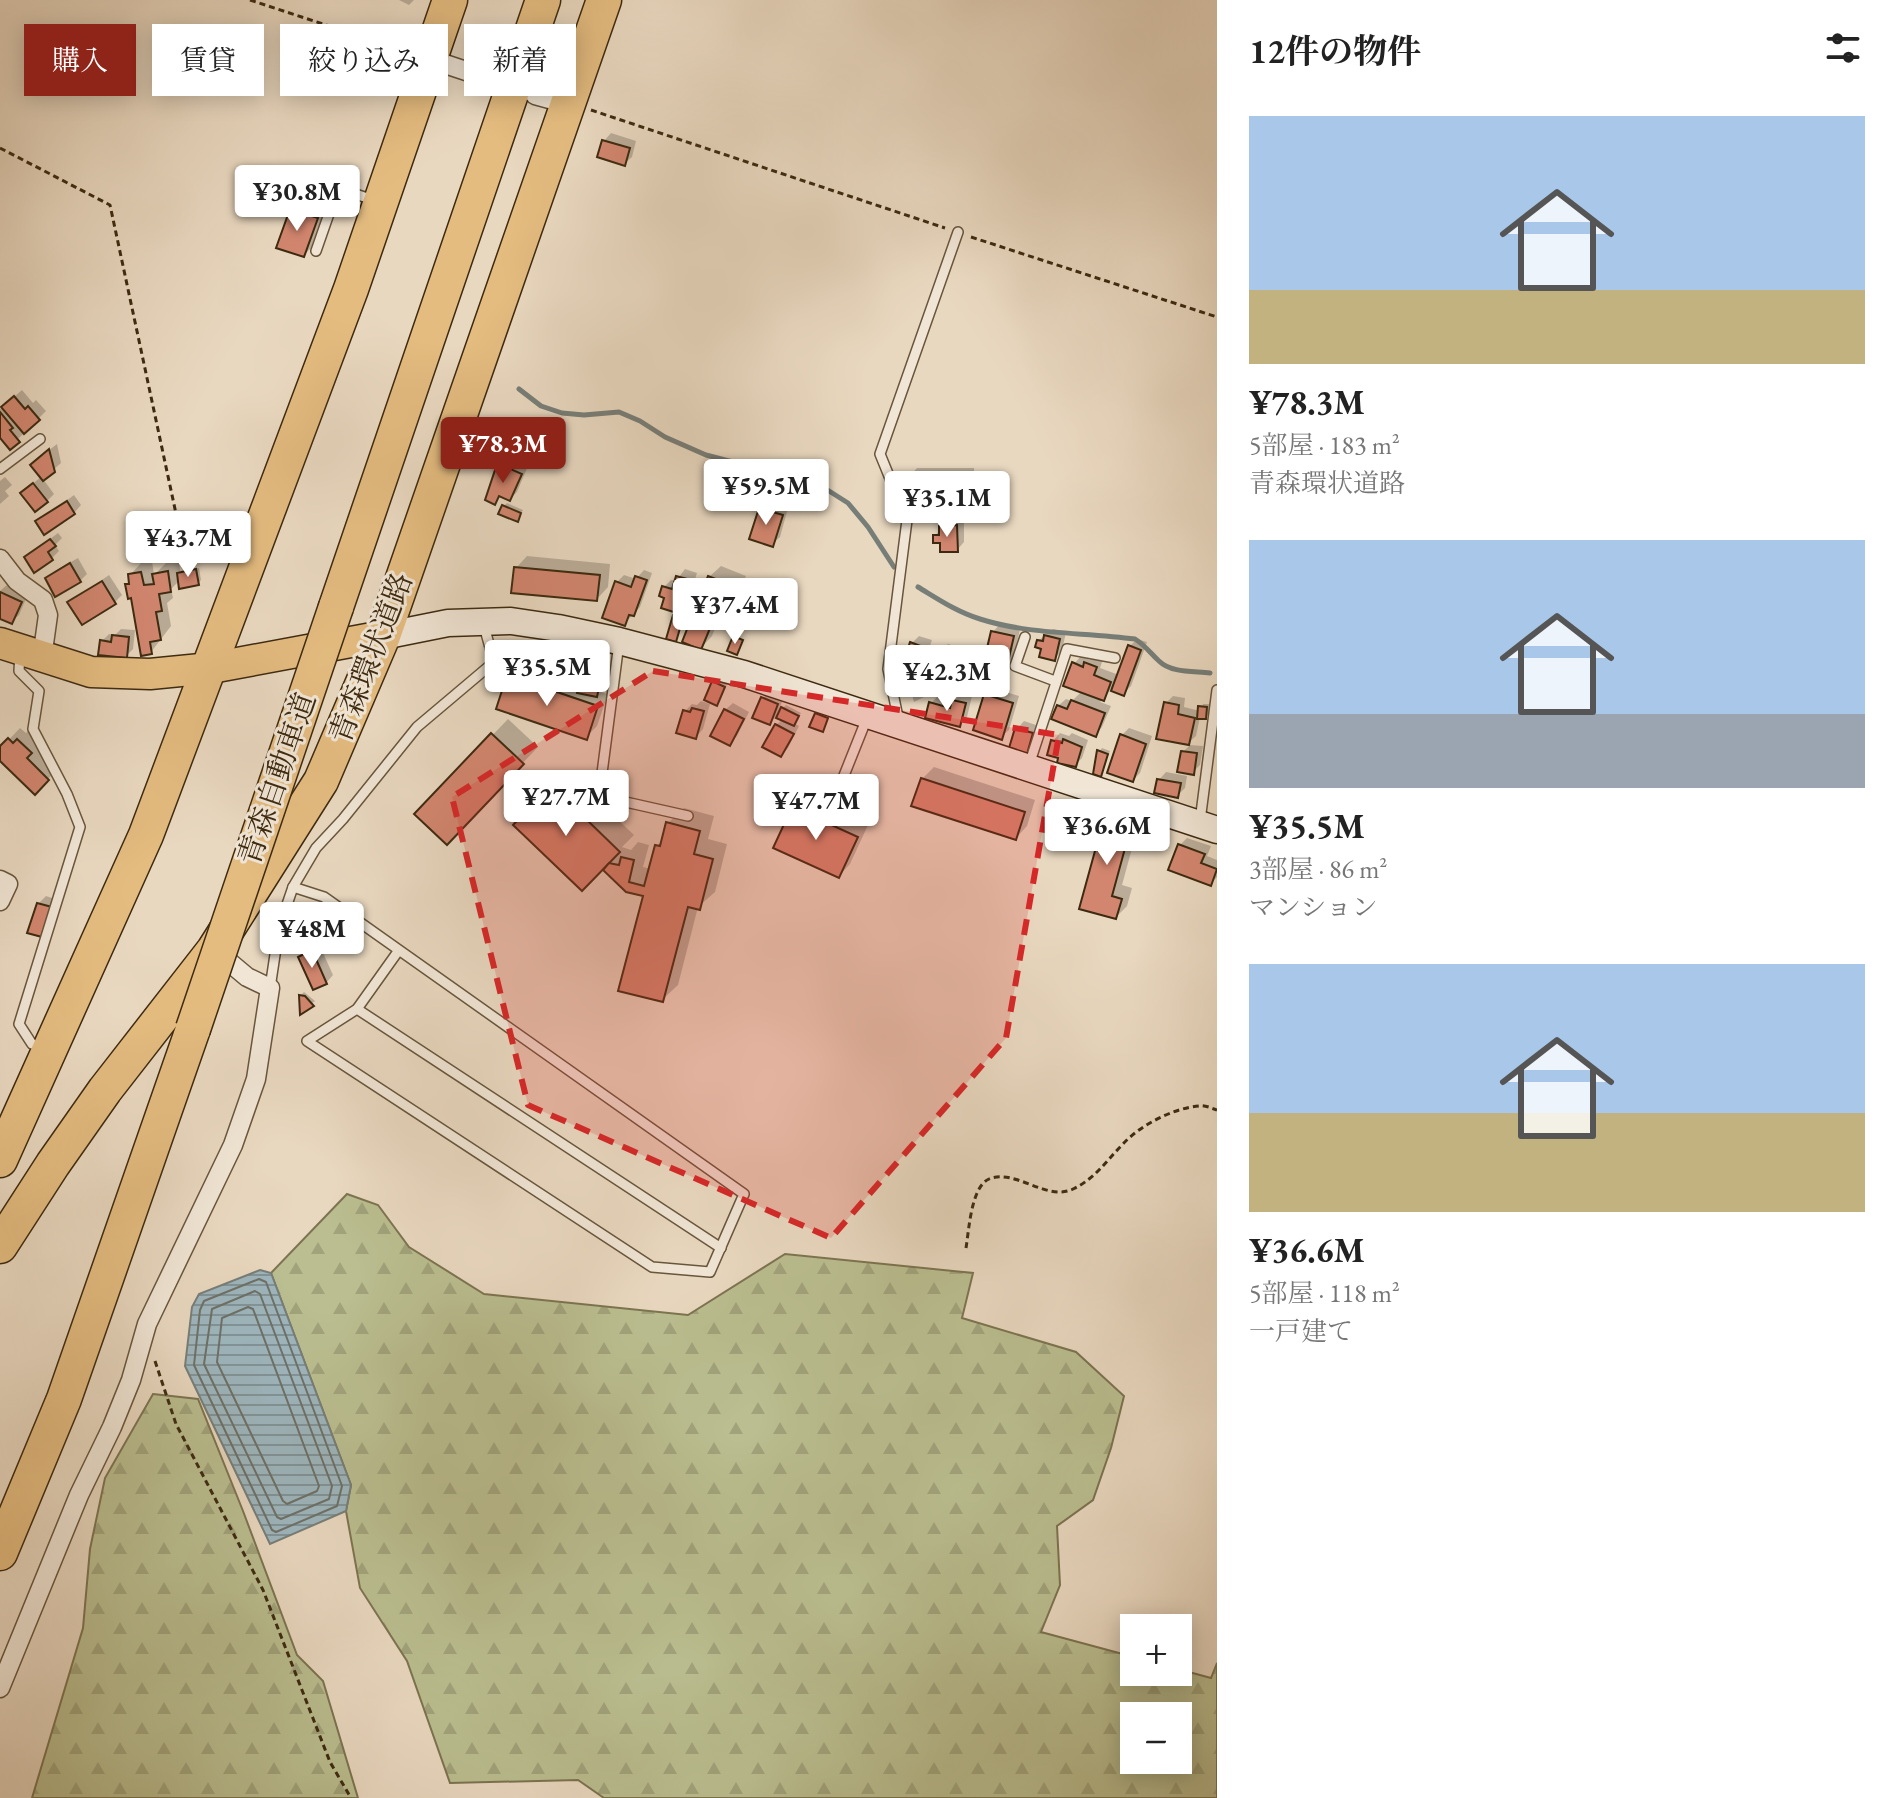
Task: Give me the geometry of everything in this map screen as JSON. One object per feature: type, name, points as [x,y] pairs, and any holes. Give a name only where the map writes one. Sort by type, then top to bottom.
[{"type":"highway","points":[[442,24],[450,0]]},
{"type":"highway","name":"青森自動車道","points":[[0,1553],[64,1399],[543,0]]},
{"type":"highway","name":"青森環状道路","points":[[0,1246],[105,1090],[214,950],[321,781],[383,636],[604,0]]},
{"type":"highway","points":[[0,1160],[146,835],[247,570],[417,96]]},
{"type":"main road","points":[[21,650],[91,672],[150,674],[211,668],[383,636]]},
{"type":"street","points":[[539,96],[568,104]]},
{"type":"street","points":[[0,559],[17,581],[43,600],[48,615],[21,650]]},
{"type":"street","points":[[383,636],[448,623],[482,621],[546,626],[619,641],[744,674],[1208,827]]},
{"type":"street","points":[[0,880],[8,884],[0,901]]},
{"type":"street","points":[[0,1688],[79,1495],[131,1380],[147,1324],[233,1145],[256,1079],[270,988],[247,977],[214,950]]},
{"type":"lane","points":[[316,251],[338,188],[381,203]]},
{"type":"lane","points":[[900,726],[888,669],[907,520],[880,454],[958,232]]},
{"type":"lane","points":[[0,469],[40,439]]},
{"type":"lane","points":[[270,988],[279,928],[293,887],[316,848],[417,727],[494,662],[482,621]]},
{"type":"lane","points":[[1025,637],[1015,666],[1055,681]]},
{"type":"lane","points":[[619,641],[599,796],[688,816]]},
{"type":"lane","points":[[1028,768],[1067,649],[1115,658]]},
{"type":"lane","points":[[21,650],[19,671],[39,691],[33,729],[67,794],[80,827],[19,1024],[32,1044]]},
{"type":"lane","points":[[1208,827],[1217,690]]},
{"type":"lane","points":[[831,808],[868,715]]},
{"type":"lane","points":[[293,887],[324,897],[399,950],[744,1194],[710,1272],[652,1267],[307,1041],[357,1009],[399,950]]},
{"type":"lane","points":[[357,1009],[721,1248]]},
{"type":"path","points":[[250,0],[323,24]]},
{"type":"path","points":[[568,104],[1217,317]]},
{"type":"path","points":[[0,148],[110,205],[178,523],[223,563],[247,570]]},
{"type":"path","points":[[966,1248],[975,1197],[990,1178],[1068,1192],[1089,1181],[1131,1136],[1170,1114],[1202,1105],[1217,1110]]},
{"type":"path","points":[[147,1324],[154,1357],[176,1424],[263,1590],[330,1762],[351,1798]]},
{"type":"highlighted area","points":[[653,671],[1059,735],[1006,1038],[831,1238],[528,1105],[452,797]]},
{"type":"green space","points":[[347,1194],[378,1205],[409,1247],[484,1294],[688,1315],[785,1254],[973,1273],[962,1318],[1076,1352],[1124,1396],[1093,1500],[1057,1526],[1060,1585],[1041,1632],[1120,1653],[1120,1686],[1192,1686],[1192,1673],[1211,1678],[1217,1663],[1217,1798],[604,1798],[578,1780],[450,1783],[407,1661],[360,1588],[346,1511],[351,1485],[271,1273]]},
{"type":"green space","points":[[153,1394],[198,1399],[297,1655],[323,1681],[358,1798],[32,1798],[83,1628],[90,1549],[105,1478]]},
{"type":"water","points":[[260,1270],[271,1273],[351,1485],[346,1511],[270,1544],[185,1366],[192,1307],[199,1294]]},
{"type":"building","points":[[602,140],[630,148],[625,166],[597,157]]},
{"type":"building","points":[[290,209],[318,218],[304,257],[276,248]]},
{"type":"building","points":[[14,396],[40,420],[24,434],[1,407]]},
{"type":"building","points":[[0,412],[20,442],[10,450],[0,438]]},
{"type":"building","points":[[49,449],[55,472],[43,481],[30,465]]},
{"type":"building","points":[[501,465],[522,474],[510,501],[499,496],[495,505],[485,500],[495,470],[499,471]]},
{"type":"building","points":[[904,479],[963,479],[963,490],[957,490],[957,508],[911,508],[904,500]]},
{"type":"building","points":[[33,483],[48,502],[35,512],[20,493]]},
{"type":"building","points":[[67,501],[75,514],[44,535],[35,521]]},
{"type":"building","points":[[502,505],[521,513],[518,522],[498,514]]},
{"type":"building","points":[[759,508],[783,515],[773,547],[749,539]]},
{"type":"building","points":[[957,525],[958,552],[940,552],[940,543],[933,543],[933,535],[939,535],[939,526]]},
{"type":"building","points":[[50,539],[56,546],[48,552],[53,560],[34,573],[24,557]]},
{"type":"building","points":[[70,563],[81,582],[55,597],[45,578]]},
{"type":"building","points":[[514,567],[600,575],[597,601],[511,593]]},
{"type":"building","points":[[196,569],[199,585],[179,589],[177,573]]},
{"type":"building","points":[[168,571],[171,592],[159,594],[162,611],[156,612],[161,640],[150,642],[152,654],[141,656],[131,598],[128,599],[125,584],[129,584],[128,574],[141,572],[144,585],[154,584],[152,574]]},
{"type":"building","points":[[635,576],[647,580],[634,616],[629,615],[625,626],[602,618],[615,581],[631,587]]},
{"type":"building","points":[[676,576],[691,580],[680,614],[661,608],[664,598],[659,596],[662,586],[672,589]]},
{"type":"building","points":[[708,576],[736,587],[732,597],[736,599],[725,626],[713,621],[701,650],[682,642]]},
{"type":"building","points":[[102,581],[116,604],[82,625],[67,602]]},
{"type":"building","points":[[0,592],[22,602],[12,624],[0,619]]},
{"type":"building","points":[[673,615],[683,618],[676,642],[666,639]]},
{"type":"building","points":[[991,631],[1014,636],[1007,666],[984,661]]},
{"type":"building","points":[[112,635],[129,637],[127,658],[98,655],[100,640],[111,642]]},
{"type":"building","points":[[1044,635],[1060,639],[1055,661],[1039,657],[1041,649],[1035,647],[1037,640],[1043,641]]},
{"type":"building","points":[[733,636],[743,640],[737,655],[727,651]]},
{"type":"building","points":[[910,642],[926,648],[919,667],[904,661]]},
{"type":"building","points":[[1128,645],[1141,650],[1124,696],[1111,691]]},
{"type":"building","points":[[939,650],[967,659],[960,681],[932,672]]},
{"type":"building","points":[[1072,662],[1083,667],[1084,662],[1097,667],[1094,675],[1111,682],[1104,701],[1063,686]]},
{"type":"building","points":[[583,664],[603,668],[597,697],[577,693]]},
{"type":"building","points":[[907,667],[931,674],[928,685],[904,678]]},
{"type":"building","points":[[983,669],[999,674],[993,690],[978,685]]},
{"type":"building","points":[[507,675],[598,706],[587,740],[496,709]]},
{"type":"building","points":[[712,681],[725,687],[717,706],[704,700]]},
{"type":"building","points":[[984,694],[1013,703],[1002,740],[973,730]]},
{"type":"building","points":[[761,697],[778,704],[770,725],[752,718]]},
{"type":"building","points":[[952,700],[966,703],[960,727],[925,718],[929,702],[950,708]]},
{"type":"building","points":[[1071,700],[1105,713],[1096,737],[1051,719],[1057,705],[1067,709]]},
{"type":"building","points":[[1164,702],[1179,705],[1178,714],[1195,718],[1189,745],[1156,739]]},
{"type":"building","points":[[1198,706],[1207,707],[1206,719],[1197,719]]},
{"type":"building","points":[[781,707],[799,716],[794,726],[776,718]]},
{"type":"building","points":[[692,708],[704,711],[696,739],[676,733],[683,710],[690,712]]},
{"type":"building","points":[[724,709],[744,719],[730,746],[710,736]]},
{"type":"building","points":[[815,713],[828,718],[823,732],[809,727]]},
{"type":"building","points":[[775,724],[794,734],[781,757],[762,747]]},
{"type":"building","points":[[1015,728],[1033,733],[1027,754],[1009,748]]},
{"type":"building","points":[[491,733],[524,764],[447,845],[414,814]]},
{"type":"building","points":[[1120,734],[1146,744],[1133,782],[1107,773]]},
{"type":"building","points":[[8,738],[13,743],[17,739],[32,753],[27,758],[49,780],[35,795],[0,761],[0,746]]},
{"type":"building","points":[[1063,739],[1082,747],[1076,767],[1057,763],[1058,758],[1047,755],[1051,740],[1062,743]]},
{"type":"building","points":[[1097,750],[1108,754],[1101,777],[1093,774]]},
{"type":"building","points":[[1181,751],[1197,753],[1194,775],[1177,772]]},
{"type":"building","points":[[921,778],[1025,812],[1016,840],[911,806]]},
{"type":"building","points":[[1157,779],[1181,783],[1178,798],[1154,793]]},
{"type":"building","points":[[551,785],[620,852],[582,891],[513,825]]},
{"type":"building","points":[[792,807],[858,837],[839,878],[773,848]]},
{"type":"building","points":[[1106,811],[1133,819],[1112,896],[1122,899],[1116,919],[1079,909]]},
{"type":"building","points":[[666,822],[700,831],[694,854],[713,859],[700,910],[688,907],[663,1002],[618,991],[643,896],[626,892],[603,870],[609,863],[619,865],[621,857],[634,860],[629,882],[644,886],[655,845],[660,846]]},
{"type":"building","points":[[1178,844],[1205,854],[1201,863],[1217,869],[1211,886],[1168,870]]},
{"type":"building","points":[[37,903],[52,907],[42,937],[27,933]]},
{"type":"building","points":[[312,950],[327,984],[313,990],[298,957]]},
{"type":"building","points":[[299,995],[305,996],[314,1006],[300,1015]]},
{"type":"waterway","points":[[519,389],[541,406],[562,413],[619,412],[706,455],[818,484],[848,503],[894,567]]},
{"type":"waterway","points":[[918,587],[980,619],[1037,631],[1135,639],[1170,668],[1210,673]]}]
